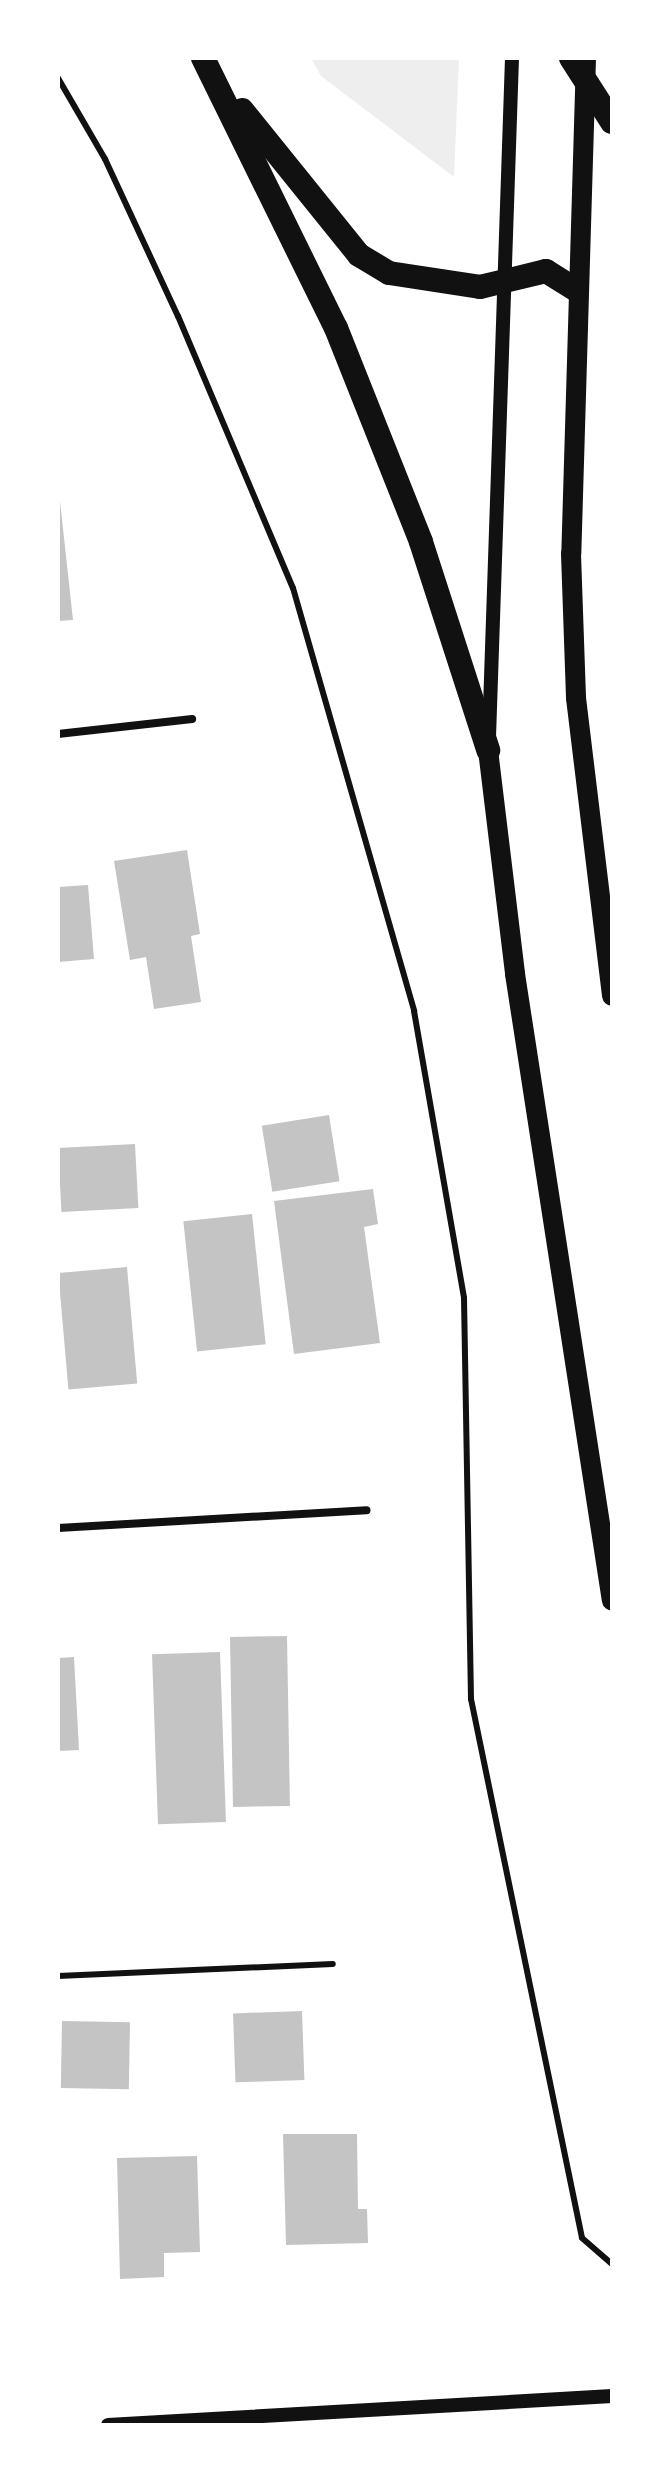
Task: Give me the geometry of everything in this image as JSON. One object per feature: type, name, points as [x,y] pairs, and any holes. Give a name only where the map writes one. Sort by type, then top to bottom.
[{"type":"highway","points":[[571,58],[612,122]]},
{"type":"highway","points":[[205,62],[359,255],[389,273],[423,281],[480,287],[546,271],[577,290]]},
{"type":"highway","points":[[205,62],[336,328],[421,542],[488,750]]},
{"type":"main road","points":[[586,58],[571,554],[576,698],[612,996]]},
{"type":"main road","points":[[488,750],[515,974],[612,1601]]},
{"type":"street","points":[[488,750],[497,591],[501,281],[512,58]]},
{"type":"street","points":[[58,734],[192,719]]},
{"type":"street","points":[[58,1528],[366,1510]]},
{"type":"street","points":[[108,2425],[612,2396]]},
{"type":"lane","points":[[58,78],[105,159],[171,301],[293,588],[414,1011],[464,1298],[471,1699],[578,2222],[582,2238],[612,2264]]},
{"type":"lane","points":[[58,1976],[333,1964]]},
{"type":"shaded area","points":[[311,58],[459,58],[454,177],[321,76]]},
{"type":"building","points":[[58,483],[73,620],[58,621]]},
{"type":"building","points":[[187,850],[200,934],[191,936],[201,1002],[154,1009],[146,957],[130,960],[114,861]]},
{"type":"building","points":[[88,885],[94,959],[58,962],[58,887]]},
{"type":"building","points":[[329,1115],[339,1181],[272,1192],[262,1126]]},
{"type":"building","points":[[135,1144],[138,1208],[61,1212],[58,1148]]},
{"type":"building","points":[[373,1189],[378,1224],[364,1227],[380,1343],[294,1354],[274,1201]]},
{"type":"building","points":[[252,1214],[266,1344],[197,1351],[183,1221]]},
{"type":"building","points":[[127,1267],[137,1384],[68,1390],[58,1273]]},
{"type":"building","points":[[287,1636],[290,1806],[233,1807],[230,1637]]},
{"type":"building","points":[[220,1652],[226,1822],[158,1824],[152,1654]]},
{"type":"building","points":[[74,1657],[79,1750],[58,1751],[58,1658]]},
{"type":"building","points":[[302,2011],[304,2080],[235,2082],[233,2013]]},
{"type":"building","points":[[62,2021],[130,2022],[129,2089],[61,2088]]},
{"type":"building","points":[[283,2134],[357,2134],[358,2209],[367,2209],[368,2243],[286,2245]]},
{"type":"building","points":[[197,2156],[200,2252],[164,2253],[164,2277],[120,2279],[117,2158]]}]
